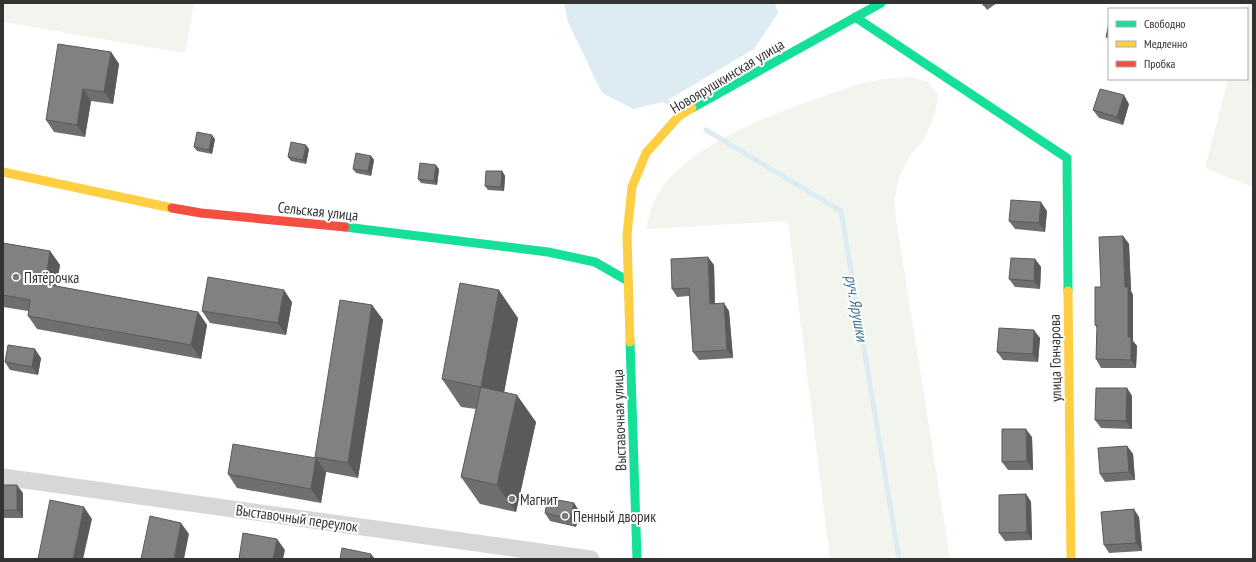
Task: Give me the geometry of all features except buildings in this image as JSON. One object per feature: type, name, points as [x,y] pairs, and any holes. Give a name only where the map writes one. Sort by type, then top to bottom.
[{"type":"street","name":"Новоярушкинская улица","points":[[628,281],[627,235],[632,187],[646,153],[680,116],[881,3]]},
{"type":"street","name":"улица Гончарова","points":[[855,18],[1067,158],[1072,559]]},
{"type":"street","name":"Сельская улица","points":[[3,172],[165,208],[343,227],[548,252],[596,262],[628,281]]},
{"type":"street","name":"Выставочная улица","points":[[628,281],[637,559]]},
{"type":"street","name":"Выставочный переулок","points":[[3,477],[591,559]]},
{"type":"shaded area","points":[[3,3],[194,3],[185,53],[3,22]]},
{"type":"shaded area","points":[[564,3],[775,3],[778,13],[754,49],[666,101],[634,109],[602,93],[568,22]]},
{"type":"shaded area","points":[[1248,3],[1253,3],[1253,187],[1205,168],[1228,80],[1248,80],[1248,8],[1246,8]]},
{"type":"shaded area","points":[[911,77],[927,81],[938,95],[935,114],[923,141],[909,157],[898,180],[894,206],[950,559],[830,559],[788,221],[646,229],[653,203],[661,189],[675,172],[714,143],[761,120],[850,87],[877,80]]},
{"type":"waterway","name":"руч. Ярушки","points":[[666,101],[673,106]]},
{"type":"waterway","name":"руч. Ярушки","points":[[706,130],[841,211],[899,559]]},
{"type":"traffic: fast","points":[[692,108],[881,3]]},
{"type":"traffic: fast","points":[[855,17],[1067,158],[1068,291]]},
{"type":"traffic: fast","points":[[345,227],[548,252],[595,262],[628,281]]},
{"type":"traffic: fast","points":[[630,342],[637,559]]},
{"type":"traffic: slow","points":[[630,342],[627,235],[632,187],[646,153],[679,116],[692,108]]},
{"type":"traffic: slow","points":[[3,172],[172,208]]},
{"type":"traffic: slow","points":[[1068,291],[1071,559]]},
{"type":"traffic: jam","points":[[172,208],[201,213],[345,227]]},
{"type":"place","name":"Пятёрочка","points":[[16,277]]},
{"type":"place","name":"Магнит","points":[[512,499]]},
{"type":"place","name":"Пенный дворик","points":[[565,516]]}]
